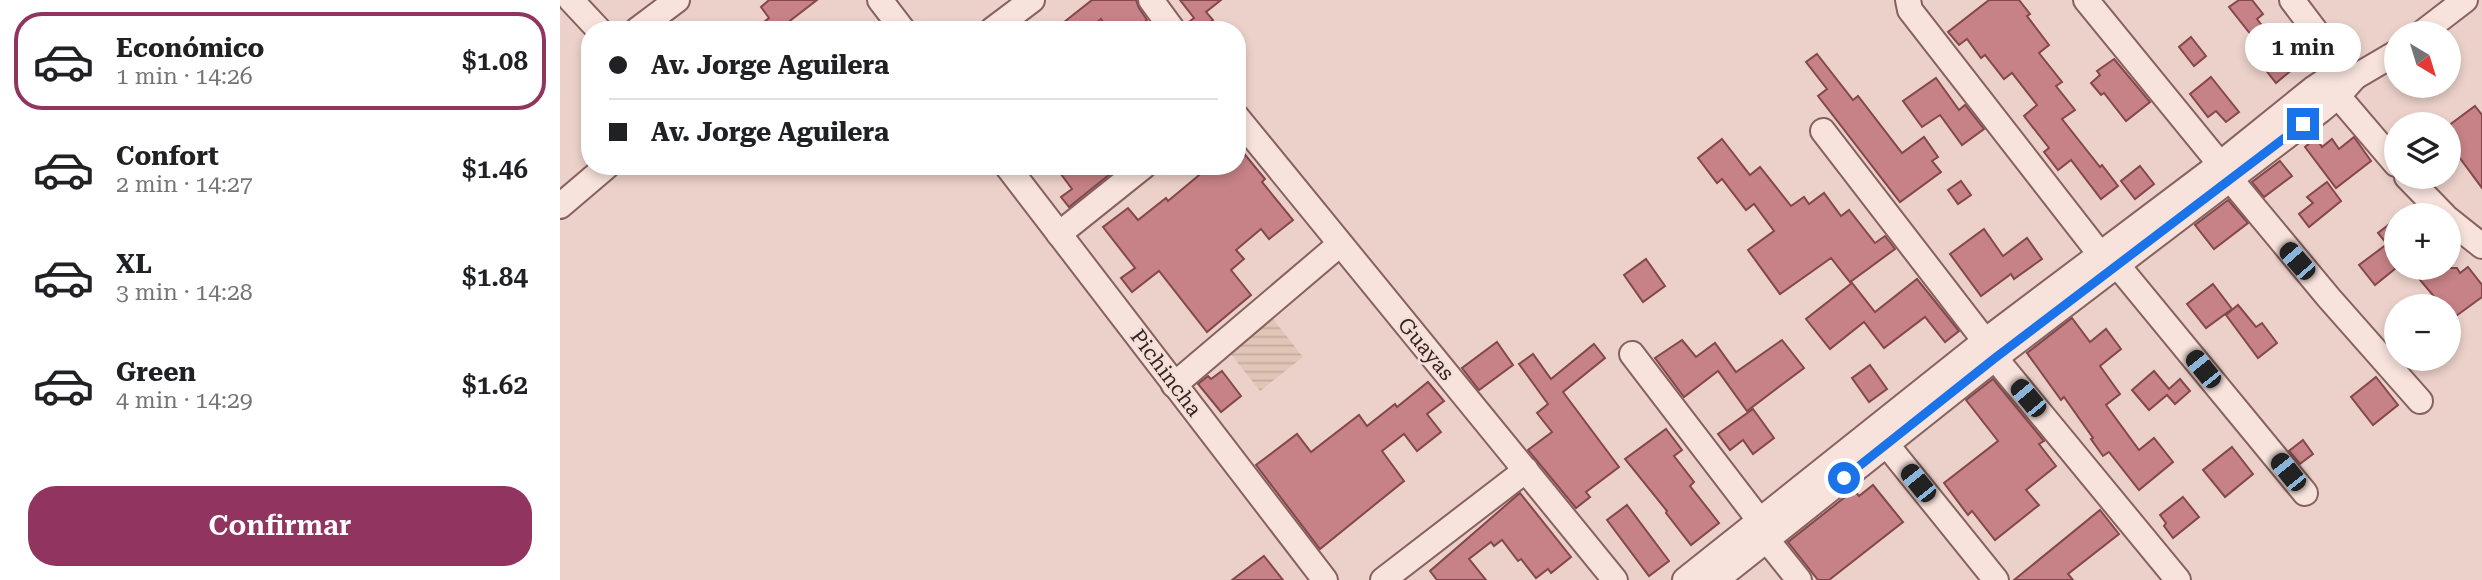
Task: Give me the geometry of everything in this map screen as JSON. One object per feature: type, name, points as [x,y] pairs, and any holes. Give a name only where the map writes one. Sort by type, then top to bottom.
[{"type":"street","points":[[571,0],[591,21]]},
{"type":"street","points":[[649,21],[677,0]]},
{"type":"street","points":[[880,0],[896,21]]},
{"type":"street","points":[[1004,21],[1032,0]]},
{"type":"street","points":[[1151,0],[1166,21]]},
{"type":"street","points":[[1908,0],[1910,10],[2109,260],[2305,493]]},
{"type":"street","points":[[2086,0],[2329,298],[2420,401]]},
{"type":"street","points":[[2292,0],[2320,37],[2384,145]]},
{"type":"street","points":[[2438,21],[2465,0]]},
{"type":"street","points":[[2345,82],[2384,60]]},
{"type":"street","points":[[1716,580],[1764,530],[1990,349],[2225,172],[2313,89],[2334,75],[2345,82]]},
{"type":"street","name":"Guayas","points":[[1246,128],[1615,580]]},
{"type":"street","points":[[1823,131],[1990,349],[2178,580]]},
{"type":"street","points":[[560,206],[596,175]]},
{"type":"street","name":"Pichincha","points":[[1014,175],[1325,580]]},
{"type":"street","points":[[1059,234],[1133,175]]},
{"type":"street","points":[[2419,189],[2432,203]]},
{"type":"street","points":[[2461,229],[2482,246]]},
{"type":"street","points":[[1174,385],[1340,244]]},
{"type":"street","points":[[1685,580],[1764,530],[1887,444],[1990,349]]},
{"type":"street","points":[[1632,354],[1799,580]]},
{"type":"street","points":[[1887,444],[1996,580]]},
{"type":"street","points":[[1382,580],[1526,470]]},
{"type":"shaded area","points":[[1273,319],[1303,357],[1260,391],[1230,353]]},
{"type":"building","points":[[769,0],[817,0],[790,21],[765,21],[769,18],[761,7]]},
{"type":"building","points":[[1092,0],[1136,0],[1147,20],[1101,19],[1065,21]]},
{"type":"building","points":[[1180,0],[1221,0],[1206,12],[1212,21],[1190,21],[1194,18]]},
{"type":"building","points":[[1989,0],[2019,0],[2030,14],[2027,16],[2049,45],[2039,53],[2062,82],[2056,86],[2075,110],[2062,119],[2118,186],[2101,199],[2071,160],[2058,170],[2044,152],[2049,148],[2024,116],[2037,105],[2012,73],[2004,79],[1985,55],[1981,58],[1967,39],[1959,45],[1948,32]]},
{"type":"building","points":[[2239,0],[2252,0],[2263,14],[2257,19],[2294,68],[2276,83],[2254,55],[2261,49],[2259,45],[2229,7]]},
{"type":"building","points":[[2191,37],[2206,56],[2194,66],[2179,47]]},
{"type":"building","points":[[1817,54],[1853,100],[1858,96],[1902,153],[1924,137],[1938,157],[1932,161],[1941,172],[1900,202],[1818,96],[1827,89],[1806,62]]},
{"type":"building","points":[[2114,59],[2150,102],[2126,121],[2104,93],[2101,95],[2091,83],[2100,75],[2097,71]]},
{"type":"building","points":[[2211,77],[2239,112],[2226,122],[2216,111],[2208,117],[2190,94]]},
{"type":"building","points":[[1936,78],[1959,110],[1965,105],[1984,129],[1962,145],[1940,115],[1922,127],[1903,101]]},
{"type":"building","points":[[2475,106],[2482,115],[2482,188],[2461,160],[2461,116]]},
{"type":"building","points":[[2354,137],[2371,161],[2336,188],[2305,147],[2316,138],[2322,147],[2332,139],[2339,149]]},
{"type":"building","points":[[1722,139],[1750,175],[1760,167],[1791,206],[1804,197],[1809,204],[1824,193],[1841,216],[1849,210],[1875,243],[1885,236],[1895,249],[1850,282],[1831,258],[1780,294],[1748,250],[1774,231],[1754,204],[1746,210],[1722,179],[1717,183],[1698,158]]},
{"type":"building","points":[[1246,156],[1265,179],[1262,182],[1293,220],[1269,239],[1261,229],[1236,250],[1244,259],[1231,270],[1251,295],[1207,332],[1159,271],[1132,292],[1121,278],[1135,268],[1103,227],[1128,208],[1138,220],[1166,198],[1168,201],[1199,175],[1246,175]]},
{"type":"building","points":[[2280,161],[2292,176],[2264,197],[2252,182]]},
{"type":"building","points":[[2140,166],[2154,184],[2135,199],[2121,181]]},
{"type":"building","points":[[1062,175],[1109,175],[1069,207],[1061,197],[1072,189]]},
{"type":"building","points":[[1961,181],[1971,195],[1958,204],[1948,190]]},
{"type":"building","points":[[2327,182],[2341,201],[2309,227],[2299,214],[2313,203],[2307,197]]},
{"type":"building","points":[[2228,200],[2248,223],[2214,249],[2195,225]]},
{"type":"building","points":[[2384,228],[2384,240],[2378,233]]},
{"type":"building","points":[[1984,229],[2003,256],[2027,238],[2042,259],[2014,279],[2011,274],[1981,296],[1950,254]]},
{"type":"building","points":[[2384,246],[2384,278],[2375,285],[2359,265]]},
{"type":"building","points":[[1646,259],[1665,286],[1643,302],[1624,275]]},
{"type":"building","points":[[2468,267],[2482,285],[2482,297],[2461,312],[2461,294],[2432,294],[2420,280],[2461,280],[2461,272]]},
{"type":"building","points":[[1917,279],[1959,331],[1945,342],[1925,317],[1884,348],[1864,322],[1830,349],[1806,319],[1852,283],[1875,312]]},
{"type":"building","points":[[2213,284],[2232,309],[2206,328],[2187,304]]},
{"type":"building","points":[[2238,305],[2256,327],[2262,323],[2277,343],[2258,358],[2226,315]]},
{"type":"building","points":[[2072,318],[2090,342],[2106,329],[2121,349],[2100,366],[2120,394],[2106,405],[2139,450],[2154,438],[2173,462],[2139,490],[2109,452],[2103,456],[2064,397],[2061,400],[2027,353]]},
{"type":"building","points":[[1682,340],[1696,357],[1715,343],[1736,372],[1782,340],[1804,368],[1747,411],[1718,371],[1684,397],[1655,358]]},
{"type":"building","points":[[1497,342],[1513,365],[1479,390],[1462,368]]},
{"type":"building","points":[[1594,344],[1605,358],[1563,392],[1619,467],[1586,492],[1590,497],[1576,508],[1528,450],[1552,432],[1537,413],[1548,404],[1519,364],[1533,354],[1551,379]]},
{"type":"building","points":[[1870,365],[1887,389],[1869,402],[1852,378]]},
{"type":"building","points":[[1222,371],[1241,396],[1221,412],[1198,384],[1208,376],[1211,379]]},
{"type":"building","points":[[2154,371],[2169,389],[2180,379],[2190,391],[2175,404],[2167,395],[2149,410],[2132,390]]},
{"type":"building","points":[[2376,377],[2398,405],[2373,425],[2351,397]]},
{"type":"building","points":[[1993,379],[2044,441],[2039,444],[2056,466],[2026,490],[2039,505],[1995,540],[1972,511],[1968,515],[1944,483],[1998,441],[1966,400]]},
{"type":"building","points":[[1428,382],[1444,401],[1427,414],[1441,432],[1417,451],[1404,434],[1382,451],[1404,481],[1320,549],[1256,465],[1297,434],[1311,452],[1359,415],[1367,426],[1395,404],[1397,407]]},
{"type":"building","points":[[1753,409],[1774,438],[1753,454],[1743,440],[1730,450],[1718,434]]},
{"type":"building","points":[[1666,429],[1682,450],[1674,456],[1694,482],[1690,486],[1719,523],[1691,545],[1625,459]]},
{"type":"building","points":[[2303,440],[2313,454],[2300,464],[2289,451]]},
{"type":"building","points":[[2232,447],[2253,474],[2225,497],[2203,470]]},
{"type":"building","points":[[1873,485],[1903,522],[1829,580],[1818,580],[1788,542],[1854,490],[1859,496]]},
{"type":"building","points":[[1520,493],[1571,557],[1551,573],[1548,569],[1536,578],[1502,540],[1494,546],[1491,542],[1469,559],[1486,580],[1437,580],[1430,571]]},
{"type":"building","points":[[2183,497],[2199,517],[2173,538],[2160,515]]},
{"type":"building","points":[[1627,505],[1669,561],[1649,576],[1607,520]]},
{"type":"building","points":[[2100,510],[2119,534],[2068,574],[2073,580],[2014,580]]},
{"type":"building","points":[[1264,556],[1283,580],[1232,580]]},
{"type":"route","points":[[1844,478],[1995,358],[2303,124]]}]
